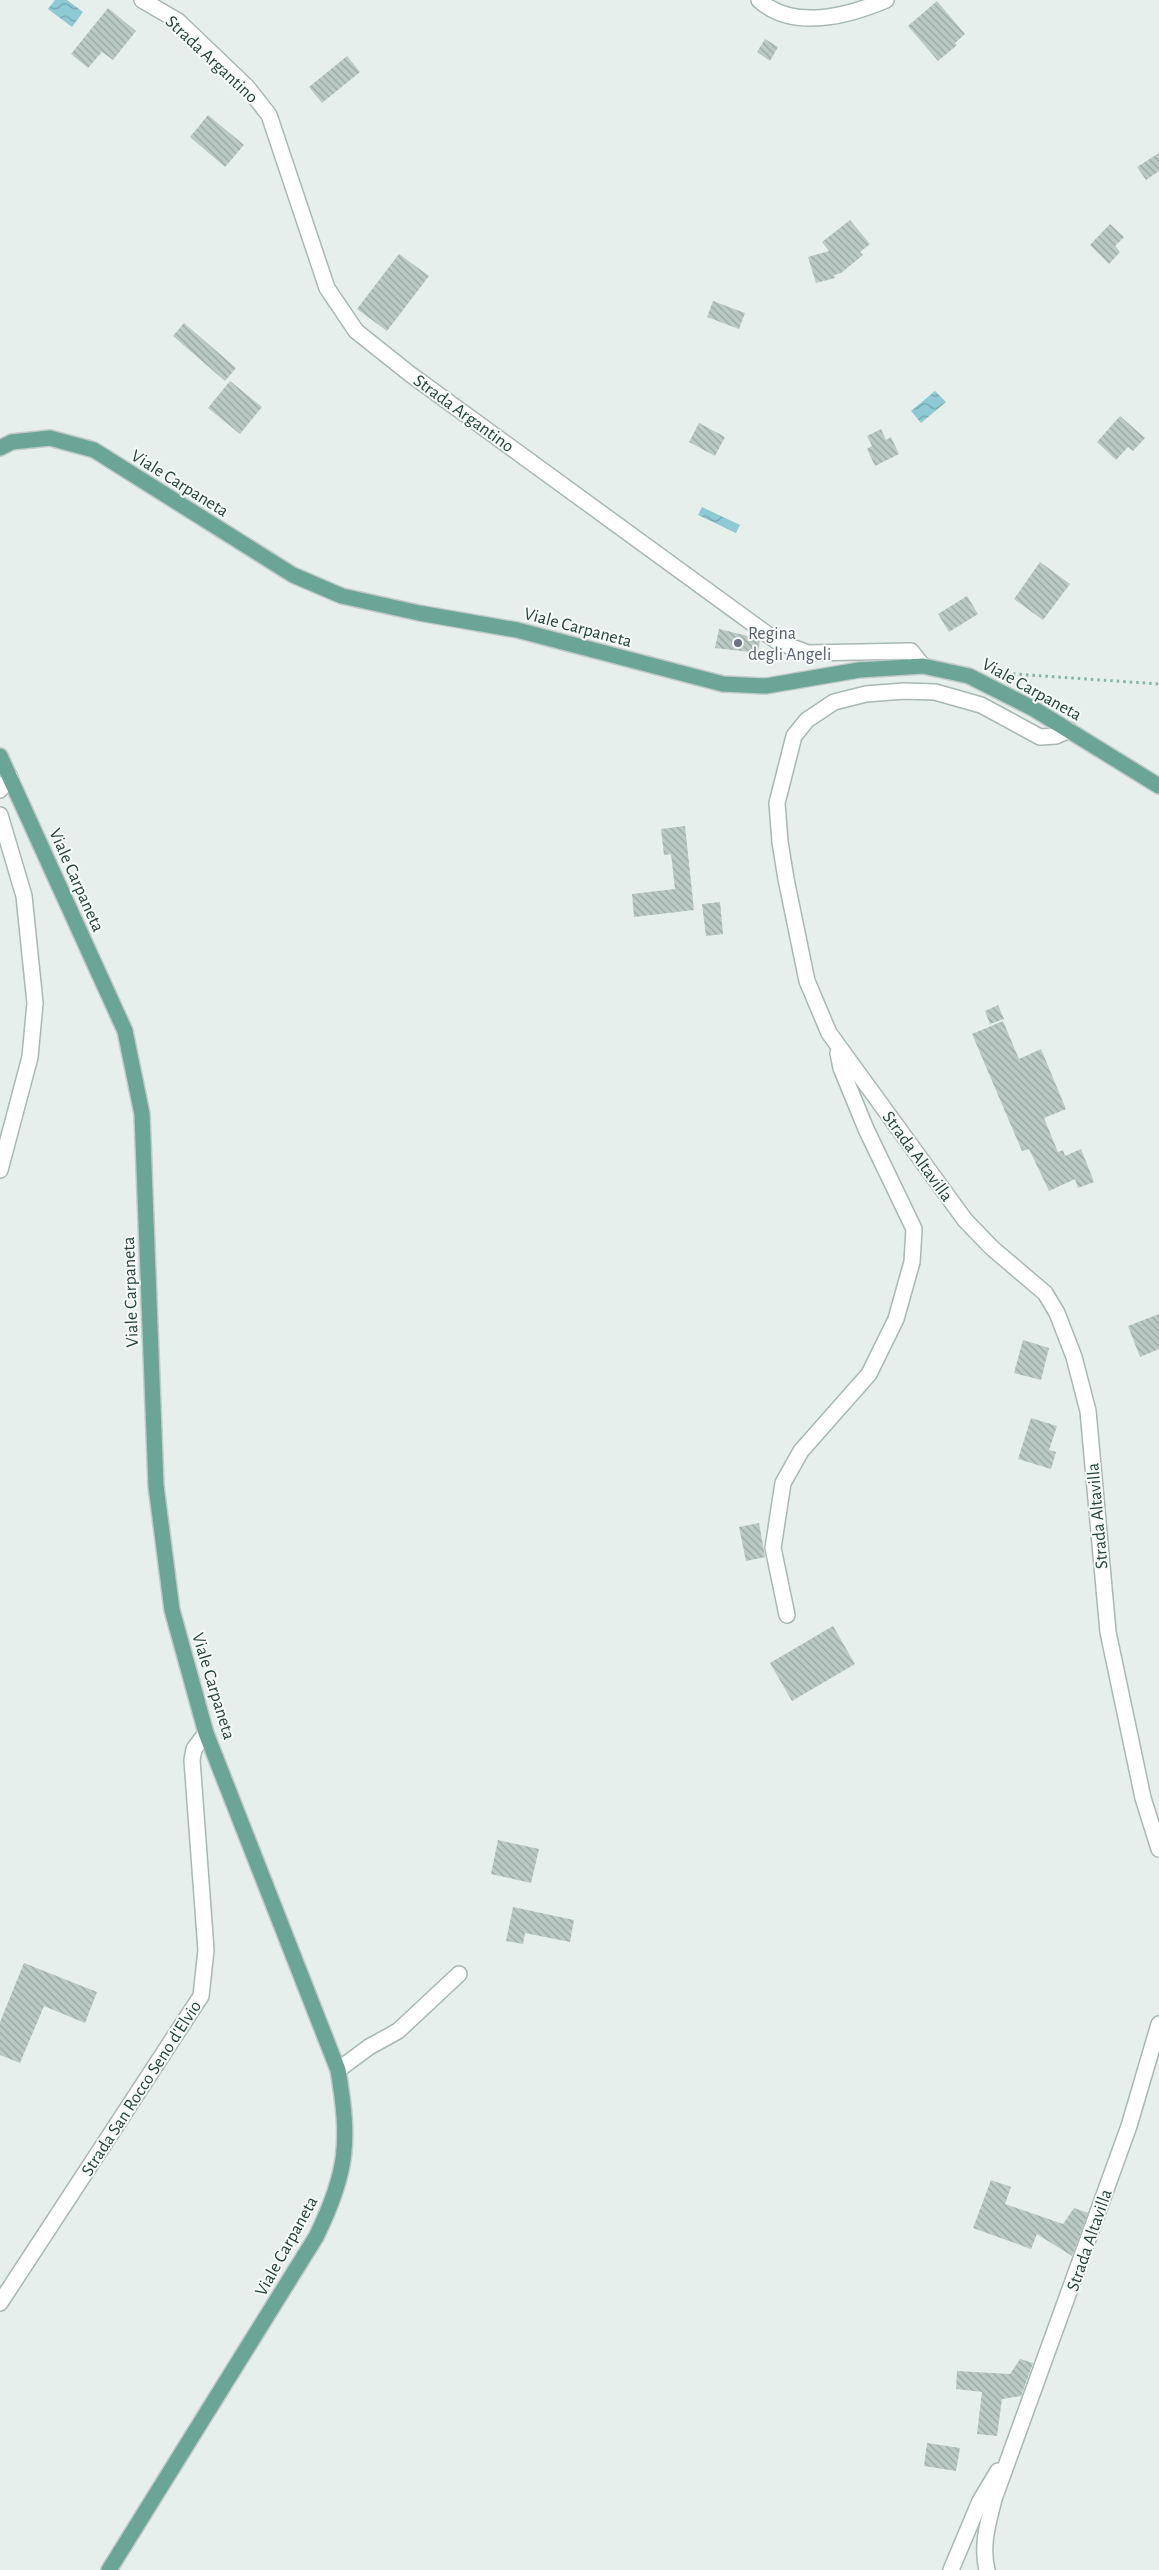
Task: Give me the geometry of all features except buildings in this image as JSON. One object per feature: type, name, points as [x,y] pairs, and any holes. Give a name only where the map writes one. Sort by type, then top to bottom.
[{"type":"main road","name":"Viale Carpaneta","points":[[0,448],[12,442],[50,438],[94,450],[293,576],[342,596],[419,613],[517,630],[723,684],[766,686],[859,670],[923,666],[968,676],[1069,730],[1159,786]]},
{"type":"main road","name":"Viale Carpaneta","points":[[0,756],[126,1031],[142,1114],[156,1486],[172,1610],[206,1733],[338,2070],[345,2114],[344,2165],[333,2202],[316,2237],[248,2349],[108,2570]]},
{"type":"street","name":"Strada Argantino","points":[[142,0],[178,21],[247,87],[269,115],[327,288],[356,331],[410,374],[778,642],[808,653],[911,651],[923,666]]},
{"type":"street","points":[[759,0],[781,14],[794,18],[810,18],[840,14],[886,0]]},
{"type":"street","name":"Strada Altavilla","points":[[1069,730],[1056,736],[1040,737],[981,705],[935,692],[904,691],[866,694],[834,702],[807,720],[794,736],[777,803],[780,842],[807,981],[829,1032],[965,1220],[992,1248],[1045,1293],[1057,1313],[1071,1348],[1088,1411],[1108,1632],[1143,1798],[1159,1849]]},
{"type":"street","points":[[0,790],[10,777]]},
{"type":"street","points":[[0,814],[24,896],[35,1003],[30,1057],[0,1170]]},
{"type":"street","points":[[787,1615],[773,1548],[783,1483],[801,1451],[869,1374],[896,1319],[912,1262],[914,1229],[866,1129],[841,1068],[836,1043]]},
{"type":"street","name":"Strada San Rocco Seno d'Elvio","points":[[0,2303],[201,1996],[206,1950],[192,1760],[194,1750],[206,1733]]},
{"type":"street","points":[[338,2070],[369,2047],[398,2031],[460,1974]]},
{"type":"street","name":"Strada Altavilla","points":[[987,2570],[984,2557],[988,2521],[1129,2126],[1159,2024]]},
{"type":"street","name":"Strada Altavilla","points":[[951,2570],[980,2501],[1011,2454]]},
{"type":"path","points":[[968,676],[1009,672],[1159,684]]},
{"type":"water","points":[[55,0],[67,0],[83,12],[72,27],[48,9]]},
{"type":"water","points":[[935,391],[946,402],[921,423],[911,411]]},
{"type":"water","points":[[702,507],[740,525],[736,533],[698,515]]},
{"type":"place","name":"Regina degli Angeli","points":[[738,643]]}]
